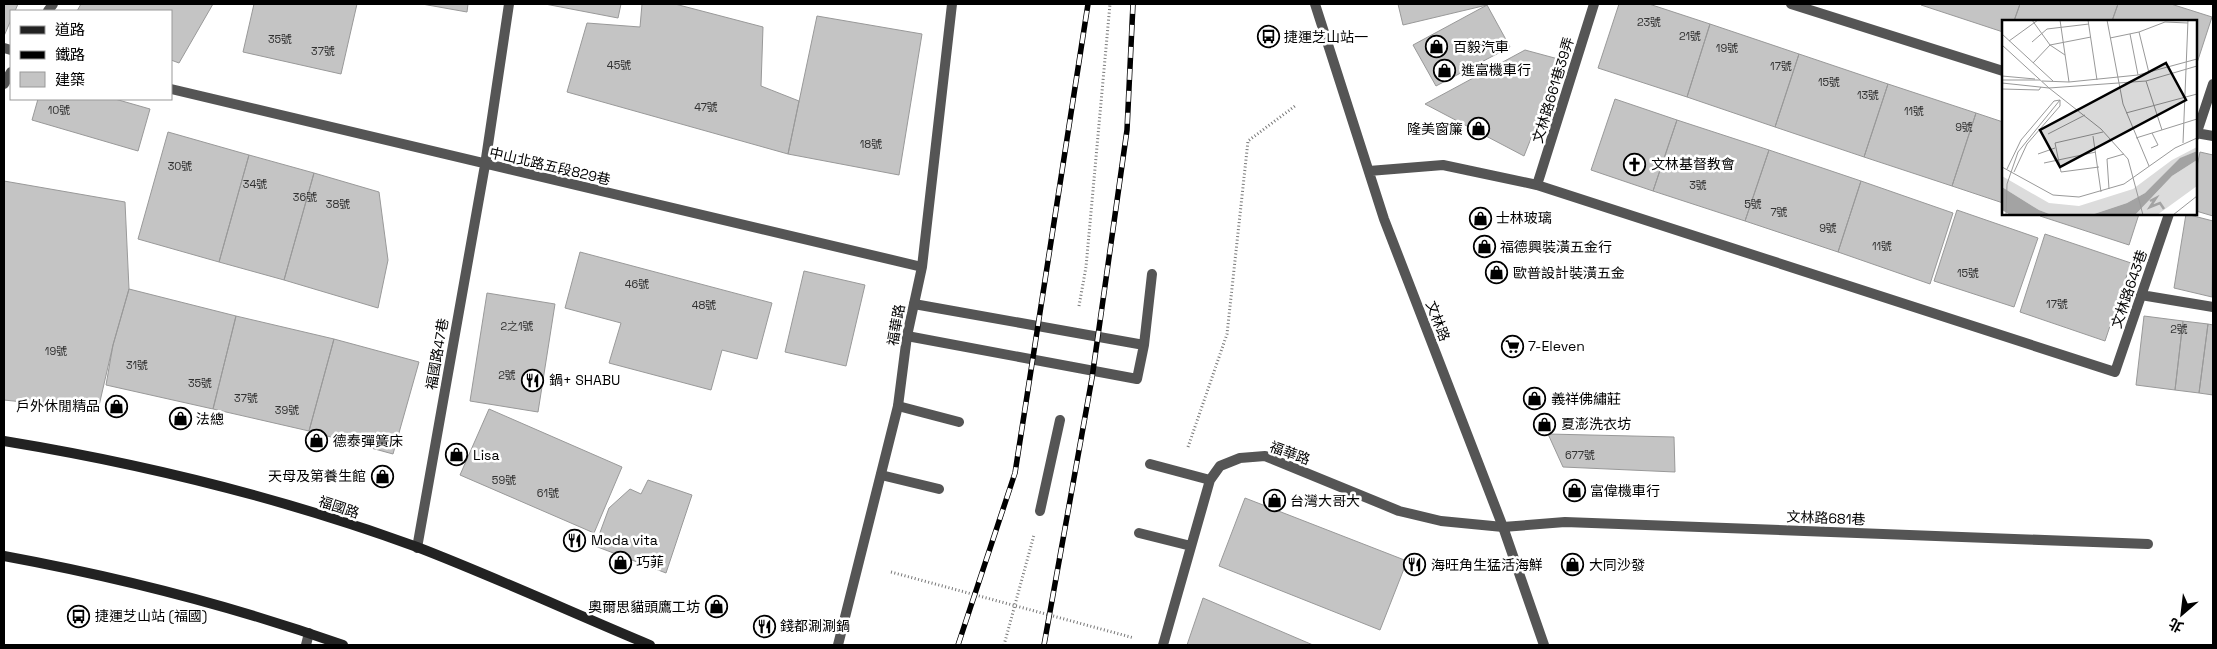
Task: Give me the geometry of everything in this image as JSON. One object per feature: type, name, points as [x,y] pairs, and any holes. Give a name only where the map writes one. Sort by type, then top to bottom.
[{"type":"main road","name":"福國路","points":[[4,441],[95,456],[271,499],[417,548],[650,645]]},
{"type":"main road","points":[[4,556],[64,567],[171,593],[309,633],[343,645]]},
{"type":"street","name":"福國路47巷","points":[[417,548],[484,164],[508,4]]},
{"type":"street","name":"福華路","points":[[838,645],[898,406],[907,336],[922,267],[952,4]]},
{"type":"street","name":"文林路","points":[[1316,4],[1384,219],[1503,526],[1544,645]]},
{"type":"street","name":"文林路661巷39弄","points":[[1537,185],[1594,4]]},
{"type":"street","points":[[1791,4],[2002,71]]},
{"type":"street","points":[[2197,131],[2213,84]]},
{"type":"street","name":"中山北路五段829巷","points":[[172,89],[922,267]]},
{"type":"street","points":[[2197,134],[2213,136]]},
{"type":"street","points":[[1369,171],[1443,165],[1537,185]]},
{"type":"street","name":"文林路643巷","points":[[1537,185],[2115,372],[2169,215]]},
{"type":"street","points":[[907,336],[1137,379],[1144,345],[1152,274]]},
{"type":"street","points":[[2141,295],[2213,307]]},
{"type":"street","points":[[914,304],[1144,345]]},
{"type":"street","points":[[898,406],[959,422]]},
{"type":"street","points":[[1040,511],[1060,420]]},
{"type":"street","name":"福華路","points":[[1163,645],[1210,480],[1220,466],[1240,458],[1266,456],[1400,511],[1441,521],[1503,526]]},
{"type":"street","points":[[1150,464],[1210,480]]},
{"type":"street","points":[[881,475],[938,489]]},
{"type":"street","name":"文林路681巷","points":[[1503,526],[1565,522],[2148,544]]},
{"type":"street","points":[[1139,533],[1190,546]]},
{"type":"street","points":[[306,645],[309,633]]},
{"type":"path","points":[[1074,332],[1086,267],[1110,4]]},
{"type":"path","points":[[1188,448],[1227,334],[1248,141],[1295,106]]},
{"type":"path","points":[[1004,645],[1016,607],[1040,511]]},
{"type":"path","points":[[891,572],[1134,638]]},
{"type":"building","points":[[4,4],[18,4],[15,10],[10,10],[10,22],[4,36]]},
{"type":"building","points":[[81,4],[213,4],[179,63],[172,60],[172,10],[78,10]]},
{"type":"building","points":[[254,4],[357,4],[341,74],[243,52]]},
{"type":"building","points":[[422,4],[468,4],[467,12]]},
{"type":"building","points":[[545,4],[621,4],[618,18]]},
{"type":"building","points":[[642,4],[675,4],[763,27],[761,86],[799,101],[788,154],[567,92],[587,23],[640,27]]},
{"type":"building","points":[[1398,4],[1487,4],[1487,5],[1403,25]]},
{"type":"building","points":[[1619,4],[1649,4],[1710,24],[1687,97],[1598,68]]},
{"type":"building","points":[[2020,4],[2014,20],[2002,20],[2002,32],[1921,5]]},
{"type":"building","points":[[2020,4],[2118,4],[2112,20],[2014,20]]},
{"type":"building","points":[[2118,4],[2171,4],[2212,17],[2197,63],[2197,20],[2112,20]]},
{"type":"building","points":[[1487,5],[1510,47],[1436,86],[1413,45]]},
{"type":"building","points":[[817,16],[922,34],[899,175],[788,154]]},
{"type":"building","points":[[1710,24],[1799,54],[1775,127],[1687,97]]},
{"type":"building","points":[[1525,50],[1562,60],[1524,156],[1425,104]]},
{"type":"building","points":[[1799,54],[1888,84],[1864,157],[1775,127]]},
{"type":"building","points":[[1888,84],[1976,113],[1952,186],[1864,157]]},
{"type":"building","points":[[1615,99],[1677,120],[1653,191],[1591,170]]},
{"type":"building","points":[[38,100],[118,100],[150,109],[138,151],[32,120]]},
{"type":"building","points":[[1976,113],[2002,122],[2002,203],[1952,186]]},
{"type":"building","points":[[1677,120],[1769,150],[1745,221],[1653,191]]},
{"type":"building","points":[[168,132],[249,155],[219,262],[138,239]]},
{"type":"building","points":[[1769,150],[1861,181],[1838,252],[1745,221]]},
{"type":"building","points":[[2200,152],[2213,155],[2213,216],[2197,211],[2197,166]]},
{"type":"building","points":[[249,155],[314,173],[284,280],[219,262]]},
{"type":"building","points":[[314,173],[379,192],[388,260],[378,308],[284,280]]},
{"type":"building","points":[[4,181],[125,202],[129,289],[113,345],[98,410],[4,400]]},
{"type":"building","points":[[1861,181],[1953,213],[1930,284],[1838,252]]},
{"type":"building","points":[[1957,210],[2038,238],[2014,307],[1934,281]]},
{"type":"building","points":[[2040,215],[2139,215],[2129,245]]},
{"type":"building","points":[[2186,215],[2213,221],[2212,297],[2174,288]]},
{"type":"building","points":[[2045,234],[2131,263],[2105,341],[2020,312]]},
{"type":"building","points":[[580,252],[772,303],[757,359],[722,350],[711,390],[609,363],[621,323],[565,308]]},
{"type":"building","points":[[804,271],[865,285],[846,366],[785,352]]},
{"type":"building","points":[[129,289],[236,316],[213,409],[106,385],[113,345]]},
{"type":"building","points":[[487,293],[555,304],[538,412],[470,401]]},
{"type":"building","points":[[236,316],[334,339],[309,431],[213,409]]},
{"type":"building","points":[[2144,316],[2183,321],[2175,390],[2136,385]]},
{"type":"building","points":[[2183,321],[2208,324],[2199,393],[2175,390]]},
{"type":"building","points":[[2208,324],[2213,325],[2213,395],[2199,393]]},
{"type":"building","points":[[334,339],[419,362],[393,454],[309,431]]},
{"type":"building","points":[[489,409],[622,467],[594,533],[460,475]]},
{"type":"building","points":[[1548,434],[1674,437],[1675,472],[1563,467]]},
{"type":"building","points":[[648,480],[692,495],[666,573],[595,546],[609,508],[630,489],[641,494]]},
{"type":"building","points":[[1245,498],[1407,561],[1380,630],[1219,566]]},
{"type":"building","points":[[1203,598],[1313,645],[1187,645]]},
{"type":"railway","points":[[958,645],[1015,473],[1088,4]]},
{"type":"railway","points":[[1044,645],[1092,378],[1127,130],[1133,4]]},
{"type":"place","name":"捷運芝山站一","points":[[1268,37]]},
{"type":"place","name":"百毅汽車","points":[[1437,47]]},
{"type":"place","name":"進富機車行","points":[[1445,70]]},
{"type":"place","name":"隆美窗簾","points":[[1479,129]]},
{"type":"place","name":"文林基督教會","points":[[1635,164]]},
{"type":"place","name":"士林玻璃","points":[[1480,218]]},
{"type":"place","name":"福德興裝潢五金行","points":[[1484,247]]},
{"type":"place","name":"歐普設計裝潢五金","points":[[1497,273]]},
{"type":"place","name":"7-Eleven","points":[[1512,346]]},
{"type":"place","name":"鍋+ SHABU","points":[[533,380]]},
{"type":"place","name":"義祥佛繡莊","points":[[1535,399]]},
{"type":"place","name":"戶外休閒精品","points":[[116,406]]},
{"type":"place","name":"法總","points":[[180,419]]},
{"type":"place","name":"夏澎洗衣坊","points":[[1545,424]]},
{"type":"place","name":"德泰彈簧床","points":[[317,441]]},
{"type":"place","name":"Lisa","points":[[457,455]]},
{"type":"place","name":"天母及第養生館","points":[[382,476]]},
{"type":"place","name":"富偉機車行","points":[[1574,491]]},
{"type":"place","name":"台灣大哥大","points":[[1274,501]]},
{"type":"place","name":"Moda vita","points":[[575,540]]},
{"type":"place","name":"巧菲","points":[[620,562]]},
{"type":"place","name":"海旺角生猛活海鮮","points":[[1415,565]]},
{"type":"place","name":"大同沙發","points":[[1573,565]]},
{"type":"place","name":"奧爾思貓頭鷹工坊","points":[[716,607]]},
{"type":"place","name":"捷運芝山站 (福國)","points":[[79,616]]},
{"type":"place","name":"錢都涮涮鍋","points":[[764,626]]}]
